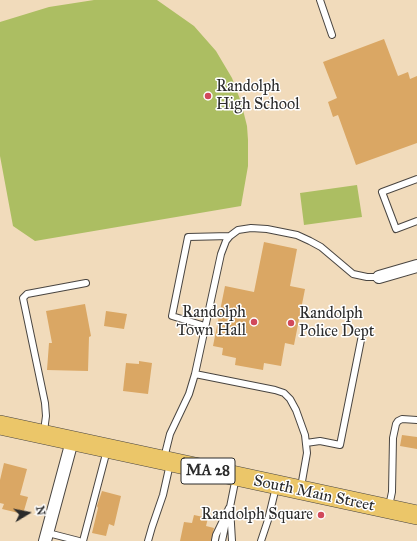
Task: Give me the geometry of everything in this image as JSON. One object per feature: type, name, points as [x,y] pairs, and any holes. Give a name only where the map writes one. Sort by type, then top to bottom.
[{"type":"main road","name":"South Main Street","points":[[0,425],[276,486],[417,515]]},
{"type":"street","points":[[379,278],[417,268]]},
{"type":"street","points":[[46,537],[72,441]]},
{"type":"lane","points":[[320,0],[332,35]]},
{"type":"lane","points":[[417,179],[382,192],[396,229],[417,221]]},
{"type":"lane","points":[[148,541],[163,495],[170,434],[189,394],[195,374],[219,260],[224,245],[230,236],[238,230],[251,228],[290,233],[310,240],[321,247],[353,274],[379,278]]},
{"type":"lane","points":[[205,326],[172,316],[188,237],[230,236]]},
{"type":"lane","points":[[43,435],[46,416],[45,403],[23,298],[27,294],[86,283]]},
{"type":"lane","points":[[306,443],[320,441],[340,445],[362,335]]},
{"type":"lane","points":[[195,374],[275,390],[284,393],[290,399],[296,410],[306,443],[307,453],[300,491]]},
{"type":"lane","points":[[389,509],[392,492],[396,424],[402,419],[417,420]]},
{"type":"lane","points":[[83,541],[107,449]]},
{"type":"lane","points":[[222,541],[236,477]]},
{"type":"lane","points":[[261,541],[276,486]]},
{"type":"lane","points":[[215,540],[230,507]]},
{"type":"lane","points":[[230,507],[232,541]]},
{"type":"lane","points":[[46,537],[79,541]]},
{"type":"green space","points":[[94,0],[157,0],[194,26],[216,51],[232,78],[241,102],[247,126],[248,166],[241,206],[35,241],[13,226],[0,156],[0,22],[49,7]]},
{"type":"green space","points":[[357,185],[362,217],[304,225],[300,193]]},
{"type":"building","points":[[384,39],[398,76],[408,72],[410,79],[417,76],[417,143],[356,165],[338,115],[333,117],[328,102],[337,98],[323,62]]},
{"type":"building","points":[[264,242],[297,249],[290,286],[305,289],[294,345],[285,343],[281,366],[264,363],[263,370],[235,365],[236,358],[222,355],[223,348],[213,346],[225,286],[254,292]]},
{"type":"building","points":[[85,304],[91,336],[89,337],[88,371],[47,370],[49,343],[52,343],[46,311]]},
{"type":"building","points":[[106,311],[127,314],[124,329],[104,326]]},
{"type":"building","points":[[139,361],[152,363],[148,394],[123,391],[126,363],[139,364]]},
{"type":"building","points":[[402,435],[417,437],[417,449],[400,446]]},
{"type":"building","points":[[4,463],[27,469],[20,495],[28,497],[23,514],[2,509],[4,504],[0,503],[0,480]]},
{"type":"building","points":[[102,491],[121,496],[114,526],[109,524],[106,536],[92,533],[98,508],[97,506]]},
{"type":"building","points":[[194,515],[208,518],[206,526],[214,528],[211,541],[180,541],[184,522],[192,523]]},
{"type":"place","name":"Randolph High School","points":[[208,96]]},
{"type":"place","name":"Randolph Town Hall","points":[[254,322]]},
{"type":"place","name":"Randolph Police Dept","points":[[291,323]]},
{"type":"place","name":"Randolph Square","points":[[321,515]]}]
